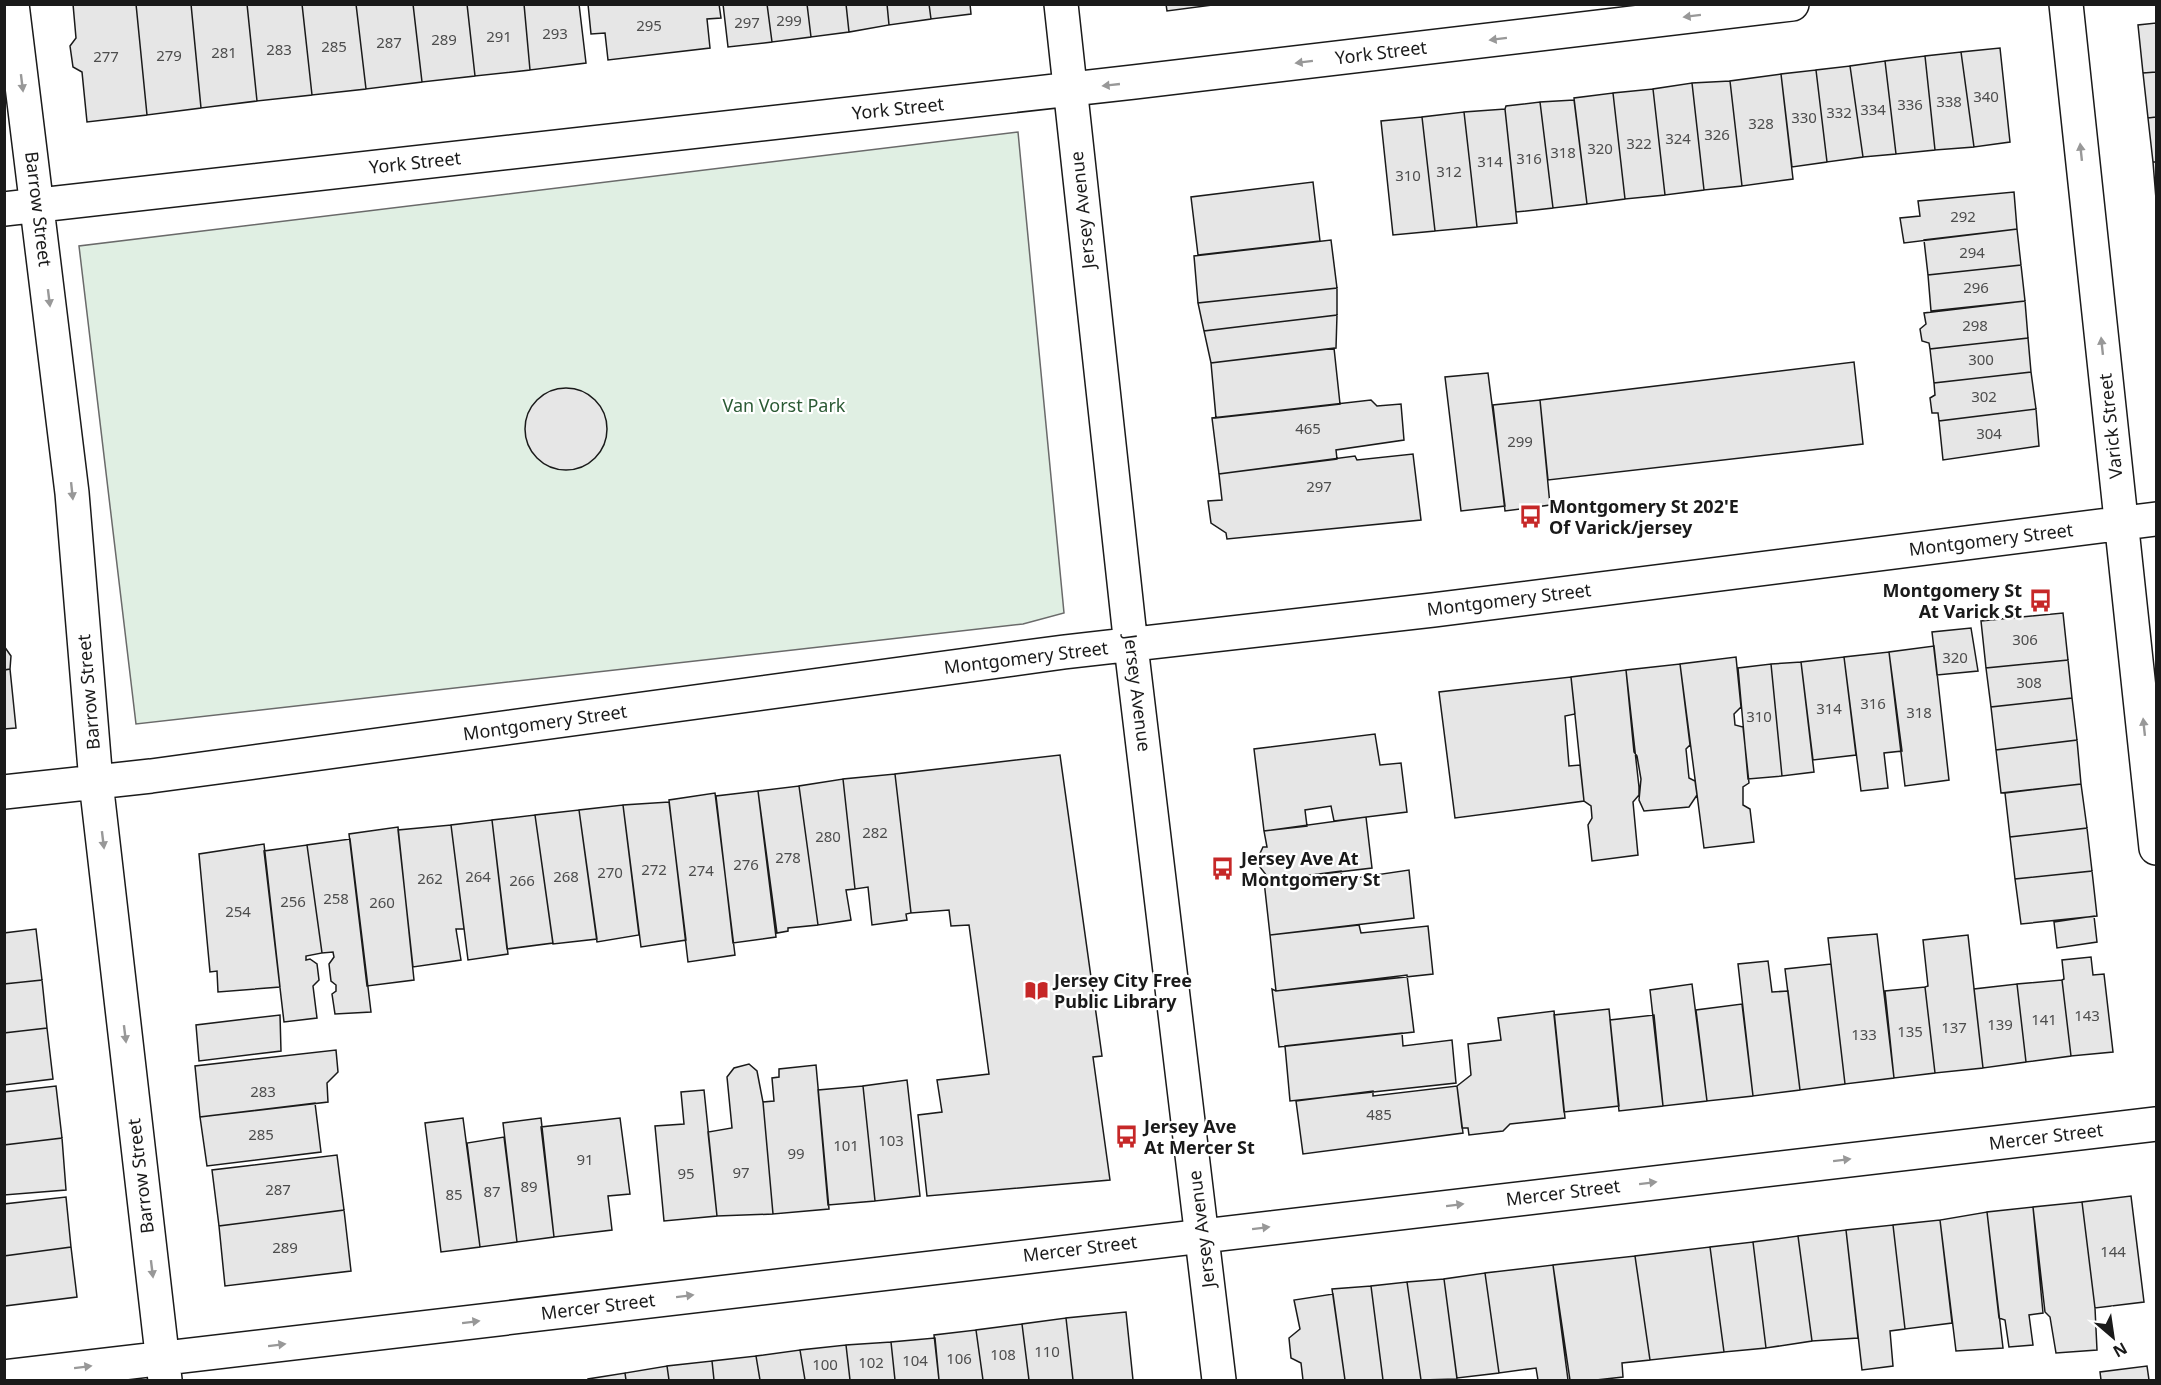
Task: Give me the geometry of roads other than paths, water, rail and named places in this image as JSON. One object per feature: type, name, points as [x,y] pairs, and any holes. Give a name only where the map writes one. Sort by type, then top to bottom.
[{"type":"street","name":"Barrow Street","points":[[12,4],[11,50],[38,206],[72,493],[96,782],[164,1369]]},
{"type":"street","name":"Jersey Avenue","points":[[1061,4],[1131,646],[1220,1380]]},
{"type":"street","name":"York Street","points":[[4,209],[1070,89],[1792,4]]},
{"type":"street","name":"Varick Street","points":[[2066,4],[2157,848]]},
{"type":"street","name":"Montgomery Street","points":[[4,792],[96,782],[1064,652],[1131,646],[2157,519]]},
{"type":"street","name":"Mercer Street","points":[[4,1377],[164,1369],[1203,1235],[2157,1124]]},
{"type":"place","name":"Montgomery St 202'E Of Varick/jersey","points":[[1531,517]]},
{"type":"place","name":"Montgomery St At Varick St","points":[[2040,601]]},
{"type":"place","name":"Jersey Ave At Montgomery St","points":[[1223,869]]},
{"type":"place","name":"Jersey City Free Public Library","points":[[1036,991]]},
{"type":"place","name":"Jersey Ave At Mercer St","points":[[1126,1137]]},
{"type":"park label","name":"Van Vorst Park","points":[[784,406]]}]
